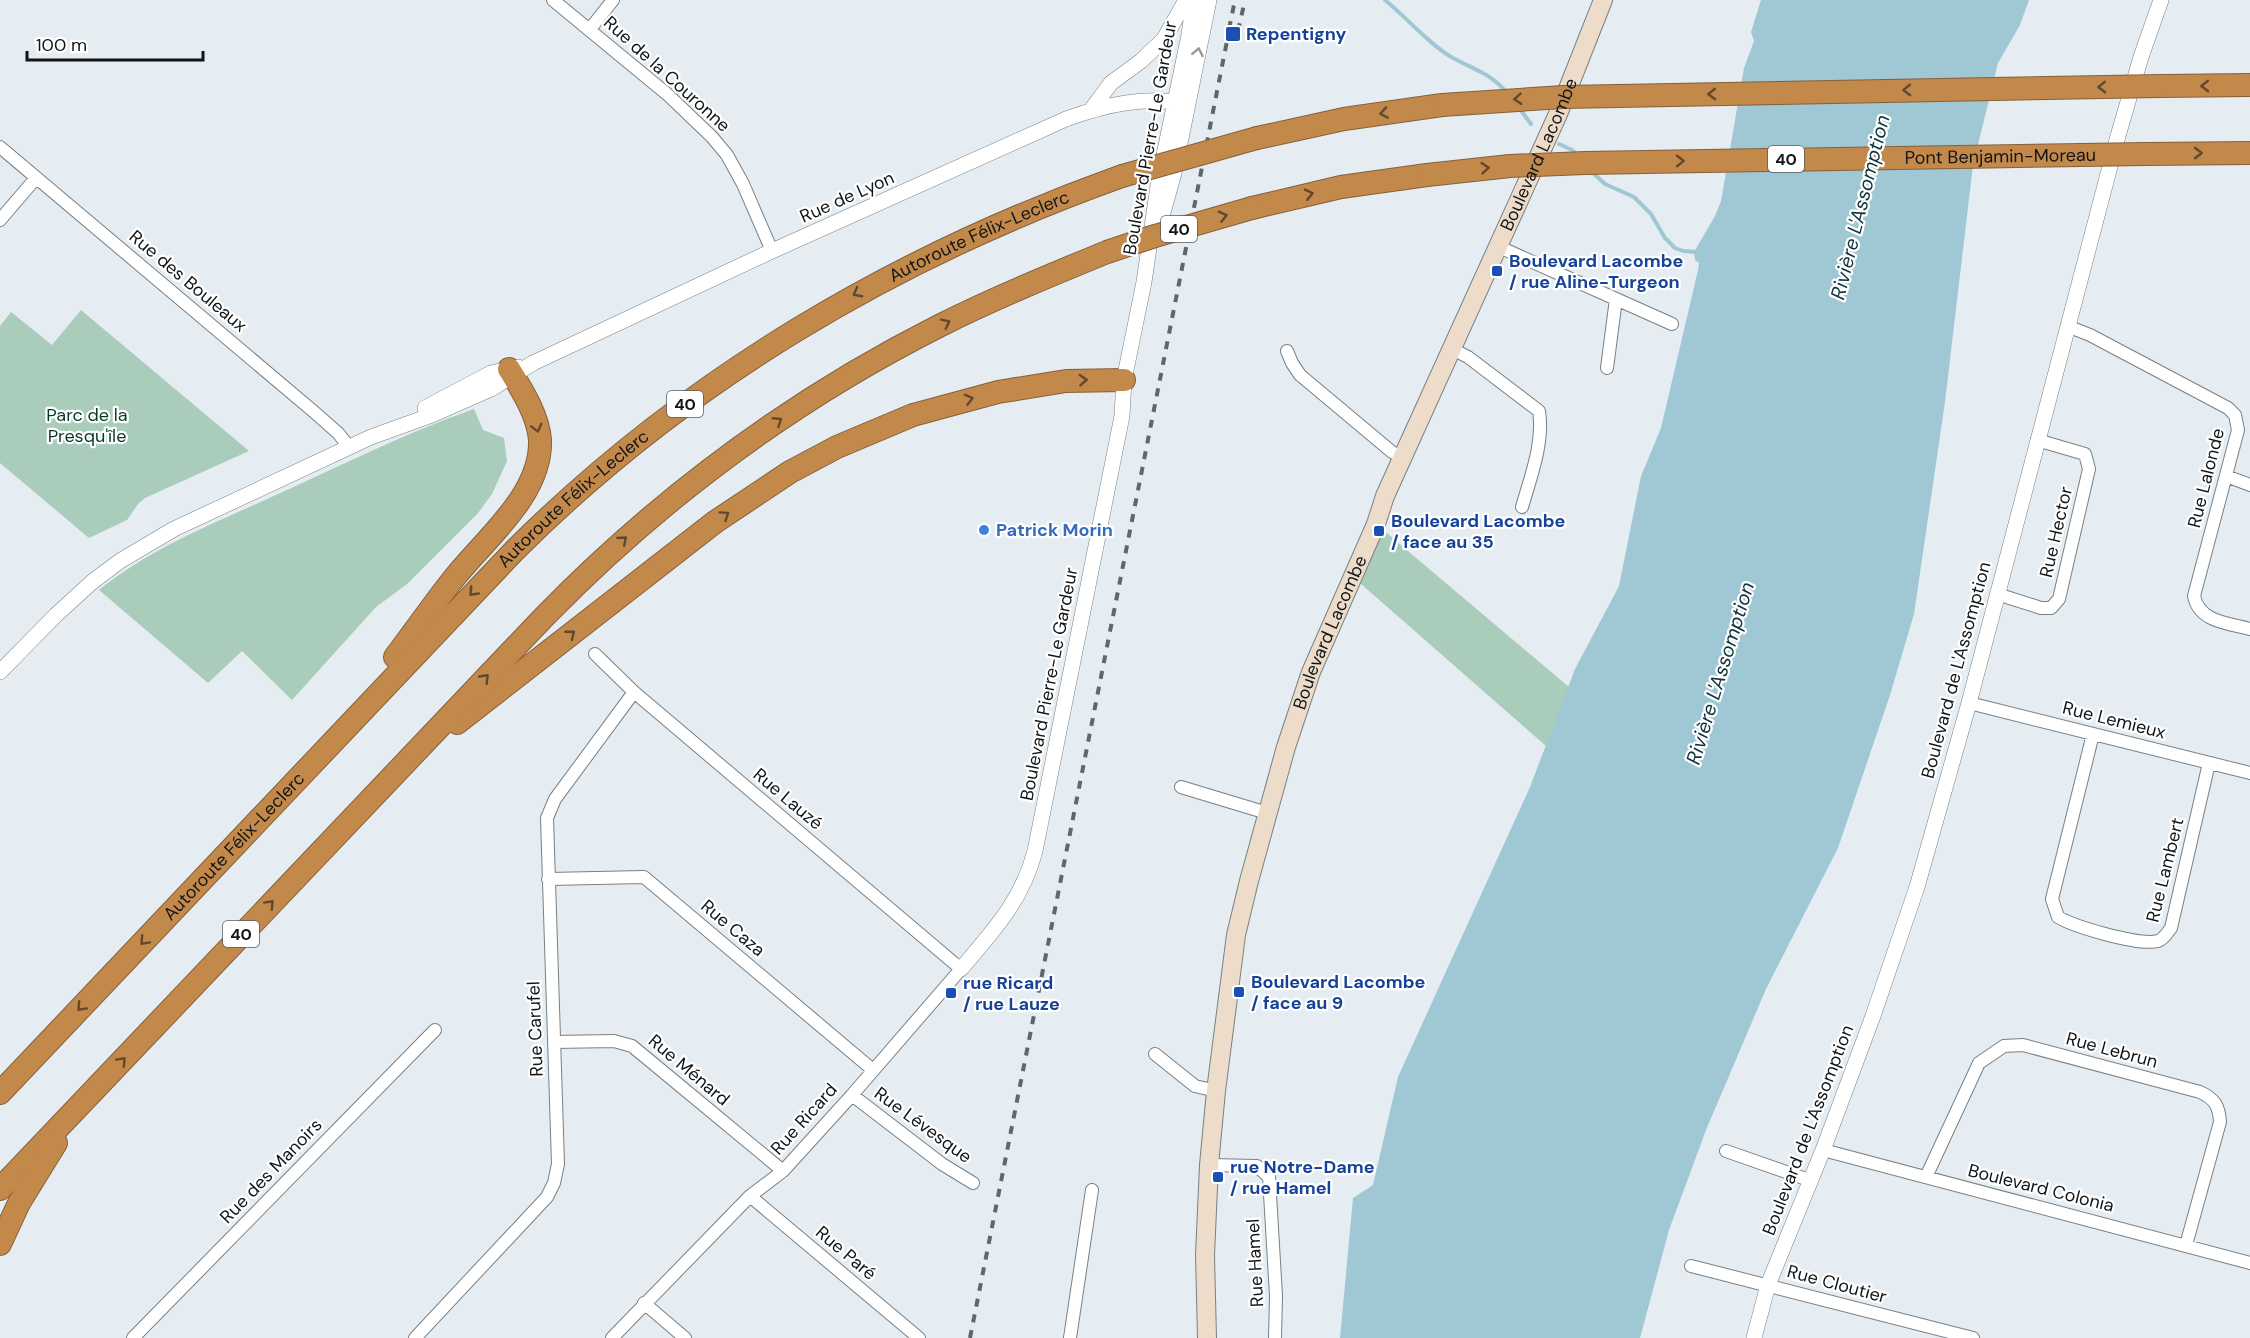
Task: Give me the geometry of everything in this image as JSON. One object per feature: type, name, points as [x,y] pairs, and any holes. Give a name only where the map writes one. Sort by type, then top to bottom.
[{"type":"highway","name":"Autoroute Félix-Leclerc","points":[[0,1093],[526,538],[622,453],[711,385],[825,312],[928,256],[1027,212],[1122,176],[1257,138],[1344,119],[1442,105],[1599,96],[2250,85]]},
{"type":"highway","name":"Pont Benjamin-Moreau","points":[[401,766],[585,575],[655,513],[734,452],[826,390],[916,338],[1006,294],[1107,252],[1155,236],[1252,208],[1341,187],[1510,166],[2250,153]]},
{"type":"highway","points":[[328,745],[456,576],[528,488],[538,463],[540,438],[518,370]]},
{"type":"highway","points":[[401,766],[688,542],[804,464],[884,426],[960,401],[1051,383],[1095,379],[1124,380]]},
{"type":"highway","name":"40","points":[[0,1189],[401,766]]},
{"type":"highway","points":[[0,1074],[58,1031]]},
{"type":"highway","points":[[0,1244],[19,1203],[82,1103]]},
{"type":"main road","name":"Boulevard Lacombe","points":[[1207,1338],[1204,1255],[1216,1090],[1236,935],[1268,813],[1311,672],[1376,524],[1402,457],[1574,78],[1603,0]]},
{"type":"street","name":"Rue de la Couronne","points":[[553,0],[667,94],[720,146],[743,184],[772,251]]},
{"type":"street","points":[[590,29],[613,0]]},
{"type":"street","points":[[1091,110],[1111,83],[1141,61],[1164,39],[1186,0]]},
{"type":"street","name":"Boulevard Pierre-Le Gardeur","points":[[1181,103],[1194,0]]},
{"type":"street","name":"Boulevard Pierre-Le Gardeur","points":[[1008,912],[1026,881],[1039,836],[1122,418],[1124,380],[1144,282],[1159,179],[1209,0]]},
{"type":"street","name":"Boulevard de L'Assomption","points":[[1754,1338],[1768,1285],[1873,1016],[1917,887],[1969,703],[2127,104],[2161,0]]},
{"type":"street","name":"Rue de Lyon","points":[[2,666],[102,574],[139,549],[188,522],[378,434],[477,380],[491,374],[518,370],[772,251],[1060,122],[1091,110],[1130,101],[1181,103]]},
{"type":"street","name":"Rue des Bouleaux","points":[[0,147],[313,411],[338,433],[349,447]]},
{"type":"street","points":[[0,220],[36,178]]},
{"type":"street","points":[[1499,247],[1672,324]]},
{"type":"street","points":[[1607,368],[1616,299]]},
{"type":"street","name":"Rue Lalonde","points":[[2067,326],[2090,335],[2231,410],[2237,420],[2238,430],[2194,596],[2200,612],[2213,620],[2250,629]]},
{"type":"street","points":[[1452,349],[1468,357],[1539,411],[1541,425],[1534,464],[1522,507]]},
{"type":"street","points":[[1287,351],[1300,375],[1392,452],[1402,457]]},
{"type":"street","name":"Rue Hector","points":[[1997,594],[2041,608],[2051,608],[2059,599],[2089,469],[2085,454],[2037,440]]},
{"type":"street","points":[[2226,476],[2250,485]]},
{"type":"street","name":"Rue Lauzé","points":[[595,654],[634,692],[961,969]]},
{"type":"street","name":"Rue Carufel","points":[[415,1338],[547,1197],[554,1183],[558,1164],[547,818],[555,799],[634,692]]},
{"type":"street","name":"Rue Lemieux","points":[[1969,703],[2250,773]]},
{"type":"street","name":"Rue Lambert","points":[[2092,734],[2052,899],[2058,917],[2070,924],[2129,940],[2156,942],[2164,938],[2171,928],[2210,763]]},
{"type":"street","points":[[1181,787],[1268,813]]},
{"type":"street","name":"Rue Caza","points":[[548,879],[644,877],[873,1070]]},
{"type":"street","name":"Rue Ricard","points":[[612,1338],[750,1196],[783,1171],[852,1095],[1008,912]]},
{"type":"street","name":"Rue des Manoirs","points":[[133,1338],[435,1030]]},
{"type":"street","name":"Rue Ménard","points":[[554,1042],[614,1041],[632,1046],[783,1171]]},
{"type":"street","name":"Rue Lebrun","points":[[1926,1177],[1979,1063],[2004,1046],[2023,1045],[2212,1097],[2219,1107],[2220,1122],[2186,1245]]},
{"type":"street","points":[[1155,1054],[1195,1086],[1216,1090]]},
{"type":"street","name":"Rue Lévesque","points":[[852,1095],[942,1164],[973,1183]]},
{"type":"street","name":"Boulevard Colonia","points":[[1822,1150],[2250,1263]]},
{"type":"street","points":[[1726,1151],[1809,1180]]},
{"type":"street","name":"Rue Hamel","points":[[1209,1165],[1257,1166],[1269,1177],[1276,1296],[1275,1338]]},
{"type":"street","points":[[1070,1338],[1092,1190]]},
{"type":"street","name":"Rue Paré","points":[[750,1196],[919,1338]]},
{"type":"street","name":"Rue Cloutier","points":[[1691,1266],[1973,1338]]},
{"type":"street","points":[[644,1303],[685,1338]]},
{"type":"street","points":[[1918,1338],[1922,1325]]},
{"type":"green space","name":"Parc de la Presqu'île","points":[[81,310],[249,451],[145,498],[127,520],[89,538],[0,463],[0,326],[11,312],[52,345]]},
{"type":"green space","points":[[474,409],[483,430],[504,438],[507,461],[492,494],[478,513],[407,584],[376,607],[292,700],[242,651],[208,683],[99,590],[140,561],[184,537],[399,439]]},
{"type":"green space","points":[[1376,524],[1569,687],[1546,746],[1353,577]]},
{"type":"water","name":"Rivière L'Assomption","points":[[1761,0],[2029,0],[2020,25],[1998,63],[1973,165],[1945,402],[1914,614],[1890,695],[1838,848],[1766,989],[1706,1130],[1669,1230],[1640,1338],[1340,1338],[1353,1198],[1373,1185],[1398,1077],[1530,787],[1575,669],[1619,586],[1641,476],[1661,428],[1698,270],[1699,263],[1695,260],[1694,252],[1721,201],[1744,68],[1754,41],[1751,32]]},
{"type":"waterway","points":[[1385,0],[1445,53],[1489,76],[1507,93]]},
{"type":"waterway","points":[[1519,108],[1531,124]]},
{"type":"waterway","points":[[1559,144],[1576,154]]},
{"type":"waterway","points":[[1591,171],[1605,184],[1634,197],[1651,214],[1665,238],[1675,248],[1697,252]]},
{"type":"railway","points":[[1229,29],[1235,0]]},
{"type":"railway","points":[[1238,31],[1245,0]]},
{"type":"railway","points":[[970,1338],[1228,36]]},
{"type":"place","name":"Repentigny","points":[[1233,34]]},
{"type":"place","name":"Boulevard Lacombe / rue Aline-Turgeon","points":[[1497,271]]},
{"type":"place","name":"Patrick Morin","points":[[984,530]]},
{"type":"place","name":"Boulevard Lacombe / face au 35","points":[[1379,531]]},
{"type":"place","name":"Boulevard Lacombe / face au 9","points":[[1239,992]]},
{"type":"place","name":"rue Ricard / rue Lauze","points":[[951,993]]},
{"type":"place","name":"rue Notre-Dame / rue Hamel","points":[[1218,1177]]}]
